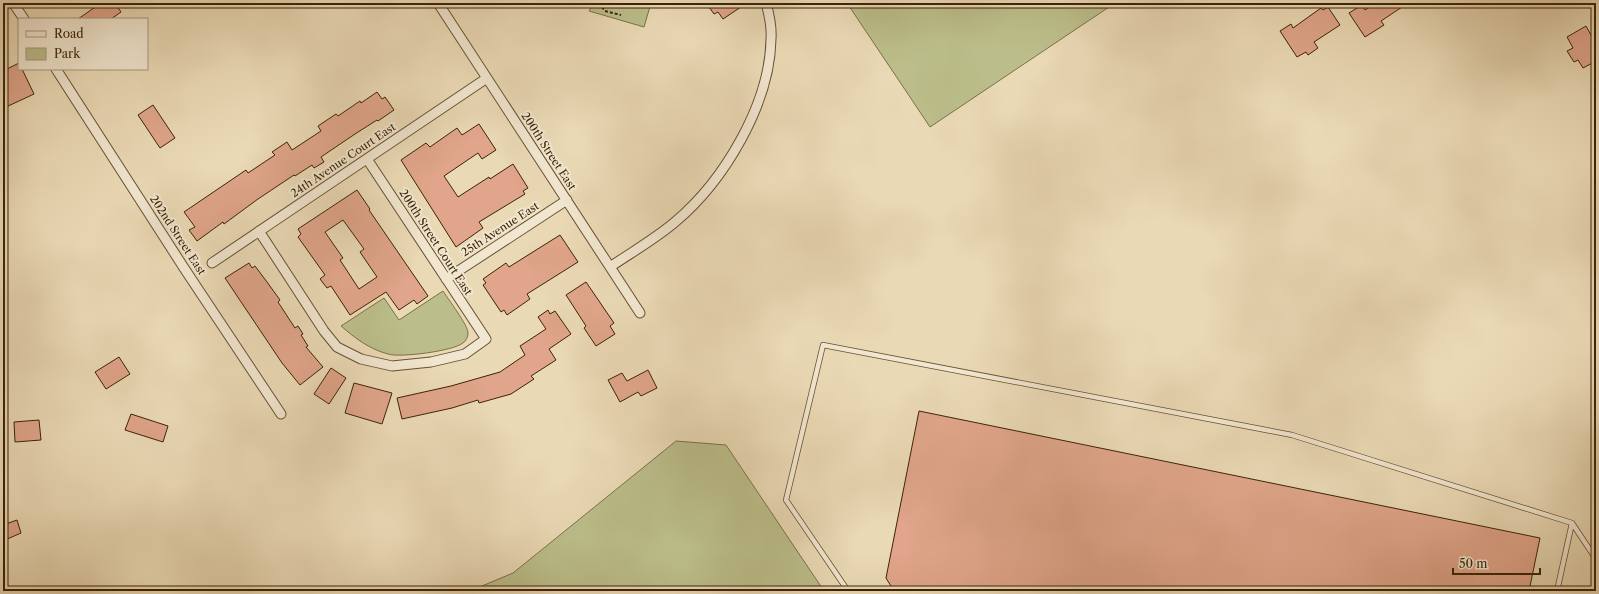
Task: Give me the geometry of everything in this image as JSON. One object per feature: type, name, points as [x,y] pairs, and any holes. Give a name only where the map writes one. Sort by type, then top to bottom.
[{"type":"street","points":[[13,3],[23,18]]},
{"type":"street","name":"200th Street East","points":[[438,3],[640,313]]},
{"type":"street","points":[[610,267],[675,222],[696,201],[723,168],[741,140],[756,108],[770,58],[772,38],[766,3]]},
{"type":"street","name":"202nd Street East","points":[[57,70],[184,268],[281,414]]},
{"type":"street","name":"24th Avenue Court East","points":[[212,263],[487,78]]},
{"type":"street","name":"200th Street Court East","points":[[259,231],[324,331],[337,346],[361,359],[392,366],[431,362],[465,354],[486,339],[367,159]]},
{"type":"street","name":"25th Avenue East","points":[[446,278],[566,200]]},
{"type":"lane","points":[[848,591],[786,500],[824,345],[1292,435],[1572,523],[1596,559]]},
{"type":"lane","points":[[1557,591],[1572,523]]},
{"type":"path","points":[[599,3],[605,11],[621,15]]},
{"type":"green space","points":[[594,3],[651,3],[644,27],[589,11]]},
{"type":"green space","points":[[847,3],[1115,3],[930,127]]},
{"type":"green space","points":[[443,291],[461,318],[468,333],[466,340],[463,343],[449,349],[403,355],[388,354],[363,343],[341,326],[384,298],[399,320]]},
{"type":"green space","points":[[676,441],[726,445],[824,591],[470,591],[513,573]]},
{"type":"building","points":[[101,3],[115,3],[121,12],[112,18],[79,18]]},
{"type":"building","points":[[706,3],[747,3],[723,19],[718,12],[714,14]]},
{"type":"building","points":[[1375,3],[1408,3],[1381,21],[1384,25],[1365,37],[1349,13],[1362,5],[1365,10]]},
{"type":"building","points":[[1328,7],[1340,25],[1314,42],[1318,48],[1308,55],[1306,52],[1297,57],[1280,31],[1291,24],[1293,28],[1321,8],[1323,10]]},
{"type":"building","points":[[1586,26],[1596,44],[1596,61],[1583,68],[1578,60],[1574,62],[1567,51],[1573,48],[1567,37]]},
{"type":"building","points":[[18,64],[18,70],[22,70],[34,94],[6,107],[3,100],[3,71]]},
{"type":"building","points":[[377,92],[382,99],[385,97],[394,110],[321,157],[324,162],[314,168],[312,165],[295,176],[294,175],[197,241],[189,230],[195,227],[184,212],[246,170],[248,173],[275,155],[272,152],[287,142],[292,150],[321,131],[318,126],[336,114],[338,116],[360,101],[361,103]]},
{"type":"building","points":[[153,105],[175,138],[160,148],[138,115]]},
{"type":"building","points":[[479,124],[496,150],[482,159],[478,153],[444,176],[458,197],[489,177],[490,179],[513,164],[528,188],[523,191],[525,194],[479,222],[483,228],[456,247],[401,160],[426,143],[430,147],[457,128],[462,135]]},
{"type":"building","points":[[357,190],[428,296],[417,304],[414,300],[399,310],[386,292],[350,315],[331,286],[327,288],[320,279],[325,275],[298,237],[301,234],[298,229]],"holes":[[[343,220],[364,249],[360,252],[377,277],[359,289],[340,260],[343,258],[325,232]]]},
{"type":"building","points":[[560,235],[578,262],[527,294],[530,299],[507,315],[504,310],[501,312],[483,285],[486,283],[483,279],[506,263],[509,267]]},
{"type":"building","points":[[249,263],[252,268],[255,266],[280,300],[278,302],[295,328],[298,326],[303,334],[301,335],[308,346],[306,347],[323,367],[300,385],[282,363],[225,278]]},
{"type":"building","points":[[586,282],[614,323],[610,326],[615,334],[596,346],[584,328],[586,326],[566,295]]},
{"type":"building","points":[[548,310],[550,314],[555,311],[571,334],[549,349],[556,360],[531,376],[534,379],[511,394],[479,403],[478,400],[452,408],[402,419],[397,398],[451,386],[500,372],[525,355],[520,346],[546,329],[538,317]]},
{"type":"building","points":[[119,357],[130,374],[106,389],[95,372]]},
{"type":"building","points":[[331,368],[346,378],[329,404],[314,394]]},
{"type":"building","points":[[648,370],[657,388],[641,396],[638,392],[620,402],[608,380],[622,373],[627,381]]},
{"type":"building","points":[[354,383],[392,393],[382,424],[345,413]]},
{"type":"building","points":[[919,411],[1540,538],[1529,591],[894,591],[886,578]]},
{"type":"building","points":[[131,414],[168,426],[163,442],[125,430]]},
{"type":"building","points":[[39,420],[41,440],[15,442],[14,422]]},
{"type":"building","points":[[17,520],[21,533],[5,540],[3,525]]}]
